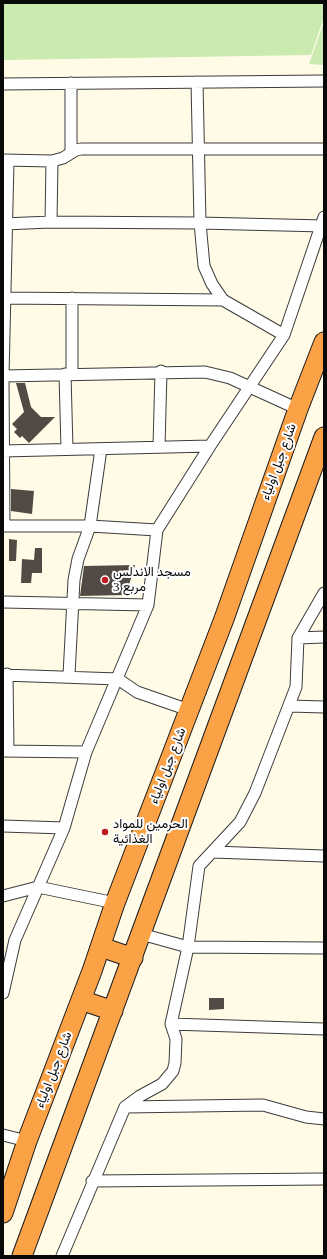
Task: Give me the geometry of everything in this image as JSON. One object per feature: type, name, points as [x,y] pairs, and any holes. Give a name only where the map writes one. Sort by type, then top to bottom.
[{"type":"highway","name":"شارع جبل اولياء","points":[[3,1213],[27,1141],[101,946],[115,903],[224,619],[298,409],[324,342]]},
{"type":"highway","points":[[22,1256],[324,437]]},
{"type":"highway","points":[[101,946],[133,958]]},
{"type":"highway","points":[[81,1000],[113,1011]]},
{"type":"street","points":[[3,84],[324,81]]},
{"type":"street","points":[[197,82],[200,223],[204,266],[212,284],[223,300],[284,335]]},
{"type":"street","points":[[71,84],[71,152]]},
{"type":"street","points":[[157,530],[90,526],[4,526],[3,376],[6,161],[52,161],[63,158],[71,152],[81,149],[324,149]]},
{"type":"street","points":[[51,222],[52,161]]},
{"type":"street","points":[[3,993],[5,977],[15,940],[64,828],[86,752],[148,605],[157,530],[210,446],[284,335],[323,223],[51,222],[5,224]]},
{"type":"street","points":[[4,298],[223,300]]},
{"type":"street","points":[[67,449],[72,298]]},
{"type":"street","points":[[3,376],[161,371],[205,372],[230,378],[298,409]]},
{"type":"street","points":[[159,447],[161,371]]},
{"type":"street","points":[[3,450],[210,446]]},
{"type":"street","points":[[69,676],[72,603],[78,559],[90,526],[100,449]]},
{"type":"street","points":[[62,1256],[125,1107],[140,1096],[162,1084],[173,1071],[175,1063],[176,1038],[171,1024],[188,947],[199,866],[240,822],[255,793],[290,706],[296,687],[298,638],[324,593]]},
{"type":"street","points":[[3,602],[148,605]]},
{"type":"street","points":[[298,638],[324,637]]},
{"type":"street","points":[[86,752],[5,751],[5,674],[118,679],[137,692],[189,710]]},
{"type":"street","points":[[290,706],[324,707]]},
{"type":"street","points":[[3,826],[64,828]]},
{"type":"street","points":[[213,852],[324,856]]},
{"type":"street","points":[[3,896],[38,887],[115,903]]},
{"type":"street","points":[[141,934],[188,947],[324,948]]},
{"type":"street","points":[[171,1024],[324,1029]]},
{"type":"street","points":[[125,1107],[263,1105],[306,1117],[324,1119]]},
{"type":"street","points":[[3,1135],[27,1141]]},
{"type":"street","points":[[92,1182],[324,1179]]},
{"type":"green space","points":[[3,3],[324,3],[324,17],[311,55],[3,60]]},
{"type":"green space","points":[[324,22],[324,65],[309,64]]},
{"type":"building","points":[[16,383],[25,383],[31,407],[41,417],[55,417],[29,443],[22,436],[20,438],[14,432],[17,429],[12,424],[24,412]]},
{"type":"building","points":[[11,489],[34,491],[32,514],[11,511]]},
{"type":"building","points":[[9,539],[17,540],[16,561],[9,561]]},
{"type":"building","points":[[35,548],[42,548],[42,573],[32,573],[31,583],[21,583],[22,559],[34,560]]},
{"type":"building","name":"مسجد الاندلس مربع 3","points":[[135,565],[126,595],[80,596],[84,566]]},
{"type":"building","points":[[209,998],[224,998],[224,1009],[209,1010]]},
{"type":"place","name":"مسجد الاندلس مربع 3","points":[[105,580]]},
{"type":"place","name":"الحرمين للمواد الغذائية","points":[[105,832]]}]
